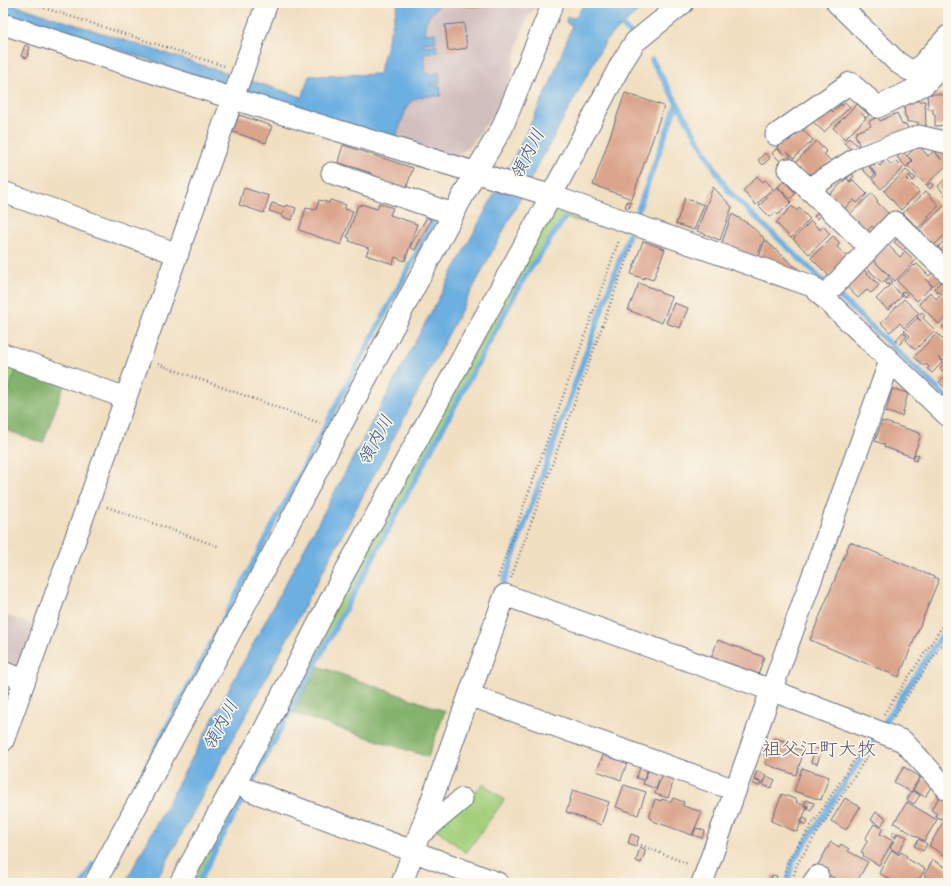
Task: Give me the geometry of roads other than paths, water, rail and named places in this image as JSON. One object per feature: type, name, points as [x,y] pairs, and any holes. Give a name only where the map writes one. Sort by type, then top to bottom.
[{"type":"street","points":[[3,741],[267,3]]},
{"type":"street","points":[[96,883],[453,214],[478,174],[502,128],[553,3]]},
{"type":"street","points":[[180,883],[263,732],[340,581],[621,64],[635,42],[683,3]]},
{"type":"street","points":[[837,3],[897,62],[909,70],[918,69],[948,36]]},
{"type":"street","points":[[3,24],[239,84],[478,174],[550,196],[812,286],[948,416]]},
{"type":"street","points":[[776,135],[850,84],[878,107],[925,84],[948,59]]},
{"type":"street","points":[[808,189],[855,160],[919,136],[948,143]]},
{"type":"street","points":[[788,170],[870,248]]},
{"type":"street","points":[[332,174],[453,214]]},
{"type":"street","points":[[3,192],[178,254]]},
{"type":"street","points":[[823,297],[895,222],[948,273]]},
{"type":"street","points":[[3,354],[126,398]]},
{"type":"street","points":[[704,877],[890,361]]},
{"type":"street","points":[[402,883],[469,695],[501,587],[903,741],[948,790]]},
{"type":"street","points":[[3,672],[25,680]]},
{"type":"street","points":[[469,695],[735,790]]},
{"type":"street","points":[[249,790],[416,843],[498,883]]},
{"type":"street","points":[[416,843],[462,799]]},
{"type":"water","points":[[3,3],[8,3],[302,97],[309,76],[379,74],[398,3],[441,3],[427,20],[424,34],[435,33],[436,42],[423,43],[423,46],[436,45],[437,52],[424,53],[426,74],[439,73],[440,82],[430,83],[430,85],[440,85],[441,96],[422,97],[411,102],[407,106],[395,140],[3,12]]},
{"type":"water","name":"領内川","points":[[585,3],[648,3],[606,40],[287,639],[155,883],[125,883],[510,165],[550,84],[572,27],[566,22],[567,17],[575,18]]},
{"type":"waterway","points":[[618,21],[631,34]]},
{"type":"waterway","points":[[652,60],[728,191],[823,281]]},
{"type":"waterway","points":[[637,213],[677,103]]},
{"type":"waterway","points":[[250,786],[521,283],[564,219]]},
{"type":"waterway","points":[[142,774],[433,222]]},
{"type":"waterway","points":[[502,587],[629,234]]},
{"type":"waterway","points":[[838,295],[948,399]]},
{"type":"waterway","points":[[881,728],[948,626]]},
{"type":"waterway","points":[[788,883],[792,863],[876,736]]},
{"type":"waterway","points":[[198,883],[246,793]]},
{"type":"waterway","points":[[83,883],[93,864]]},
{"type":"district","name":"祖父江町大牧","points":[[819,748]]}]
